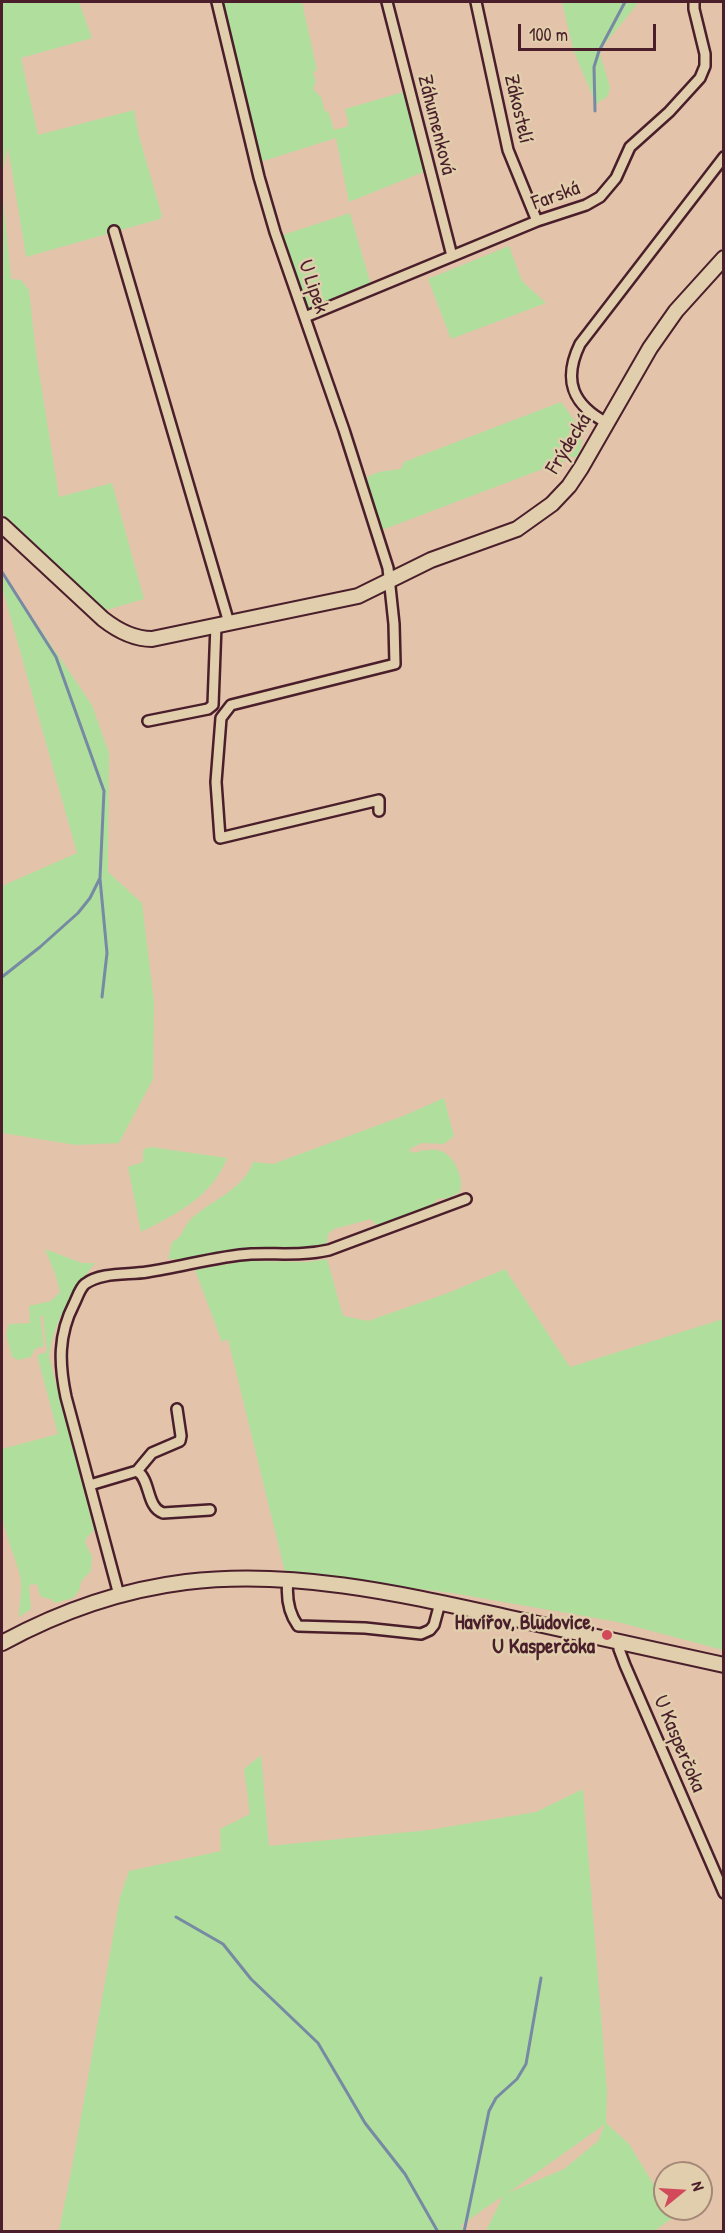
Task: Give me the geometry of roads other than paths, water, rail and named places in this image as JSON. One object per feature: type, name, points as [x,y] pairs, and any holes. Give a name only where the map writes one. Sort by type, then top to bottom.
[{"type":"street","name":"U Lipek","points":[[217,2],[259,177],[275,232],[344,430],[388,568],[394,624],[395,664],[231,705],[221,718],[216,782],[220,838],[378,797],[380,811]]},
{"type":"street","name":"Záhumenková","points":[[387,2],[452,256]]},
{"type":"street","name":"Zákostelí","points":[[476,2],[508,150],[537,221]]},
{"type":"street","name":"Farská","points":[[305,317],[537,221],[586,205],[600,197],[616,178],[630,147],[696,84],[704,70],[705,60],[694,2]]},
{"type":"street","points":[[607,423],[589,413],[578,399],[572,379],[574,355],[580,344],[723,157]]},
{"type":"street","points":[[114,231],[223,624],[213,705],[208,709],[148,721]]},
{"type":"street","name":"Frýdecká","points":[[2,525],[104,619],[122,631],[140,638],[152,639],[358,596],[431,560],[503,535],[543,513],[569,486],[650,348],[676,311],[723,258]]},
{"type":"street","points":[[119,1595],[60,1369],[60,1348],[67,1318],[83,1286],[93,1279],[107,1276],[148,1272],[250,1254],[313,1254],[466,1199]]},
{"type":"street","points":[[90,1485],[137,1471],[152,1453],[180,1441],[177,1409]]},
{"type":"street","points":[[137,1471],[144,1479],[154,1507],[158,1511],[163,1513],[210,1510]]},
{"type":"street","points":[[2,1643],[56,1616],[119,1595],[153,1587],[202,1580],[288,1580],[375,1591],[440,1603],[723,1665]]},
{"type":"street","points":[[288,1580],[288,1606],[291,1618],[298,1626],[365,1628],[421,1634],[430,1630],[434,1625],[440,1603]]},
{"type":"street","name":"U Kasperčoka","points":[[619,1642],[625,1665],[723,1893]]},
{"type":"waterway","points":[[595,111],[594,67],[599,51],[625,2]]},
{"type":"waterway","points":[[2,572],[56,657],[104,791],[100,878],[90,898],[78,913],[2,977]]},
{"type":"waterway","points":[[100,879],[107,953],[102,997]]},
{"type":"waterway","points":[[176,1917],[223,1944],[251,1979],[318,2043],[365,2123],[405,2174],[438,2232]]},
{"type":"waterway","points":[[464,2232],[489,2111],[496,2098],[517,2079],[526,2064],[541,1978]]},
{"type":"place","name":"Havířov, Bludovice, U Kasperčoka","points":[[607,1635]]}]
